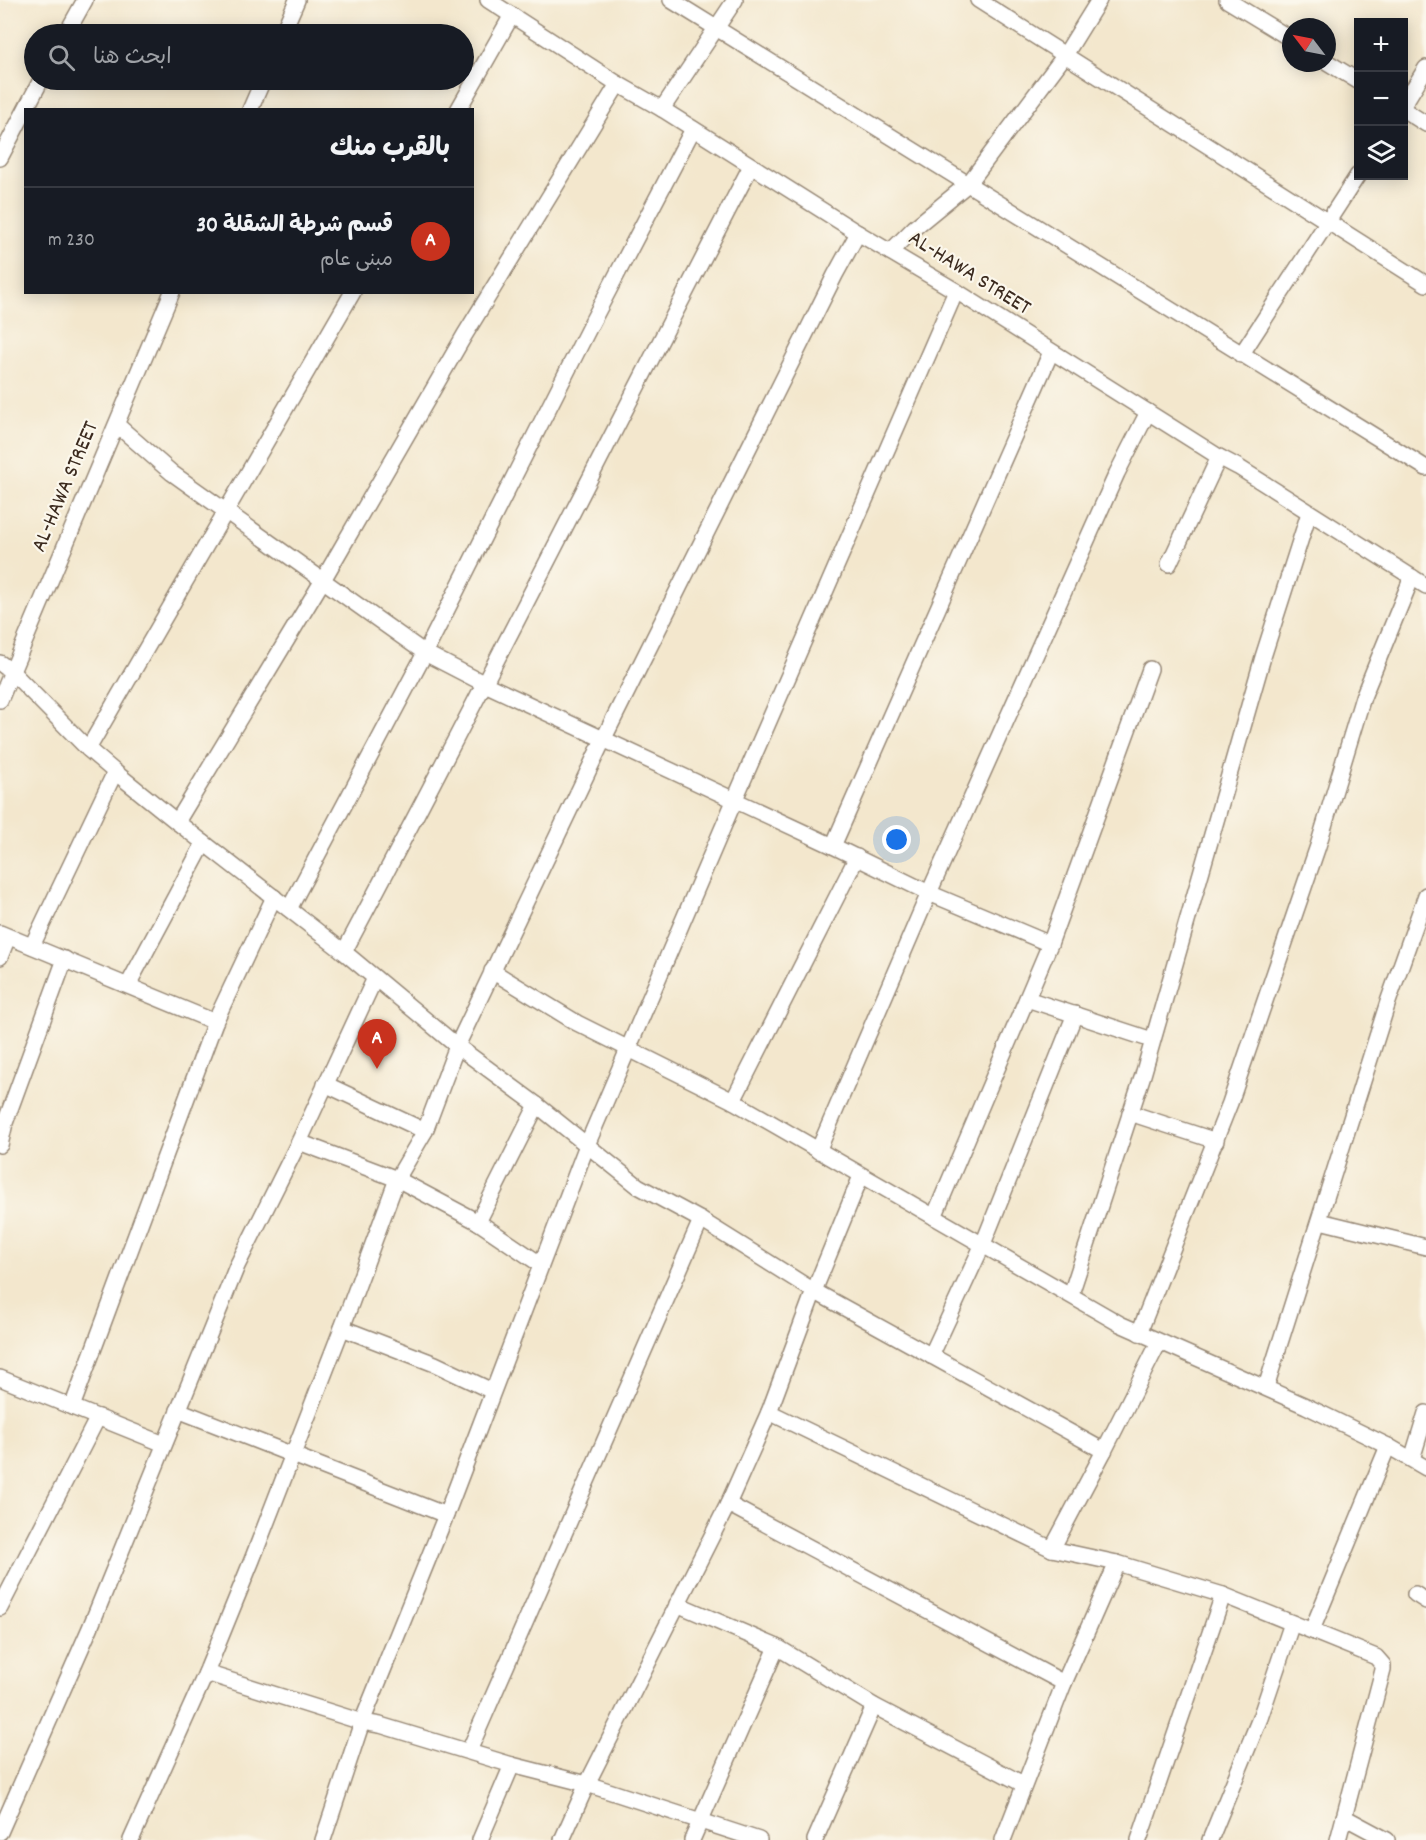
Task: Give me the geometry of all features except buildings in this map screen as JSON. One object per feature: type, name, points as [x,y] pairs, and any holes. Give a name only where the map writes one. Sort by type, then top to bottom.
[{"type":"street","points":[[72,24],[85,0]]},
{"type":"street","points":[[286,24],[297,0]]},
{"type":"street","name":"AL-HAWA STREET","points":[[488,0],[618,84],[956,291],[1426,586]]},
{"type":"street","points":[[671,0],[1426,468]]},
{"type":"street","points":[[662,109],[735,0]]},
{"type":"street","points":[[978,0],[1426,284]]},
{"type":"street","points":[[890,252],[914,228],[969,183],[1065,55],[1099,0]]},
{"type":"street","points":[[1227,0],[1282,34]]},
{"type":"street","points":[[474,82],[512,15]]},
{"type":"street","points":[[1336,67],[1354,78]]},
{"type":"street","points":[[1408,97],[1426,68]]},
{"type":"street","points":[[177,822],[323,580],[464,336],[618,84]]},
{"type":"street","points":[[27,108],[36,90]]},
{"type":"street","points":[[251,108],[259,90]]},
{"type":"street","points":[[459,108],[469,90]]},
{"type":"street","points":[[1408,113],[1426,124]]},
{"type":"street","points":[[0,158],[24,114]]},
{"type":"street","points":[[289,909],[425,653],[591,324],[693,129]]},
{"type":"street","points":[[344,952],[485,684],[751,166]]},
{"type":"street","points":[[1241,355],[1356,180]]},
{"type":"street","points":[[130,1840],[206,1673],[294,1454],[397,1179],[425,1131],[458,1046],[492,971],[603,740],[858,233]]},
{"type":"street","points":[[323,1840],[362,1722],[446,1515],[587,1145],[956,291]]},
{"type":"street","name":"AL-HAWA STREET","points":[[0,700],[6,667],[117,425],[171,294]]},
{"type":"street","points":[[88,749],[351,294]]},
{"type":"street","points":[[833,846],[1051,352]]},
{"type":"street","points":[[818,1151],[929,893],[1117,473],[1148,412]]},
{"type":"street","points":[[117,425],[172,473],[425,653],[485,684],[929,893],[1050,944]]},
{"type":"street","points":[[1169,564],[1219,458]]},
{"type":"street","points":[[1071,1294],[1130,1113],[1260,668],[1309,513]]},
{"type":"street","points":[[1139,1333],[1216,1141],[1318,846],[1363,697],[1412,577]]},
{"type":"street","points":[[6,667],[88,749],[115,772],[344,952],[458,1046],[537,1105],[638,1186],[701,1220],[814,1291],[1104,1451]]},
{"type":"street","points":[[934,1217],[1050,944],[1150,669]]},
{"type":"street","points":[[32,946],[115,772]]},
{"type":"street","points":[[128,985],[204,843]]},
{"type":"street","points":[[734,1101],[856,857]]},
{"type":"street","points":[[1266,1387],[1388,1002],[1426,895]]},
{"type":"street","points":[[72,1407],[215,1022],[274,897]]},
{"type":"street","points":[[0,957],[4,935],[215,1022]]},
{"type":"street","points":[[0,1145],[5,1123],[65,959]]},
{"type":"street","points":[[492,971],[539,1002],[627,1049],[734,1101],[861,1176],[1139,1333],[1266,1387],[1388,1446],[1426,1468]]},
{"type":"street","points":[[0,1832],[90,1628],[243,1252],[299,1142],[375,978]]},
{"type":"street","points":[[1027,999],[1152,1040]]},
{"type":"street","points":[[931,1356],[982,1244],[1075,1014]]},
{"type":"street","points":[[325,1084],[425,1131]]},
{"type":"street","points":[[478,1222],[537,1105]]},
{"type":"street","points":[[1130,1113],[1216,1141]]},
{"type":"street","points":[[299,1142],[397,1179],[478,1222],[540,1264]]},
{"type":"street","points":[[562,1840],[587,1784],[728,1504],[768,1412],[861,1176]]},
{"type":"street","points":[[469,1751],[701,1220]]},
{"type":"street","points":[[1320,1221],[1426,1246]]},
{"type":"street","points":[[342,1329],[435,1364],[492,1391]]},
{"type":"street","points":[[1052,1549],[1159,1342]]},
{"type":"street","points":[[0,1378],[164,1444]]},
{"type":"street","points":[[178,1410],[446,1515]]},
{"type":"street","points":[[768,1412],[1052,1549],[1117,1563],[1222,1595],[1376,1657],[1383,1665],[1338,1840]]},
{"type":"street","points":[[1412,1459],[1426,1413]]},
{"type":"street","points":[[0,1608],[98,1417]]},
{"type":"street","points":[[1312,1630],[1388,1446]]},
{"type":"street","points":[[728,1504],[1064,1683]]},
{"type":"street","points":[[1003,1840],[1064,1683],[1117,1563]]},
{"type":"street","points":[[1139,1840],[1222,1595]]},
{"type":"street","points":[[677,1604],[777,1647],[874,1706],[1023,1784]]},
{"type":"street","points":[[1210,1840],[1260,1718],[1293,1623]]},
{"type":"street","points":[[693,1840],[777,1647]]},
{"type":"street","points":[[206,1673],[362,1722],[380,1725],[512,1765],[587,1784],[759,1840]]},
{"type":"street","points":[[815,1840],[874,1706]]},
{"type":"street","points":[[480,1840],[512,1765]]},
{"type":"street","points":[[1344,1817],[1387,1840]]},
{"type":"place","name":"قسم شرطة الشقلة 30","points":[[377,1069]]}]
